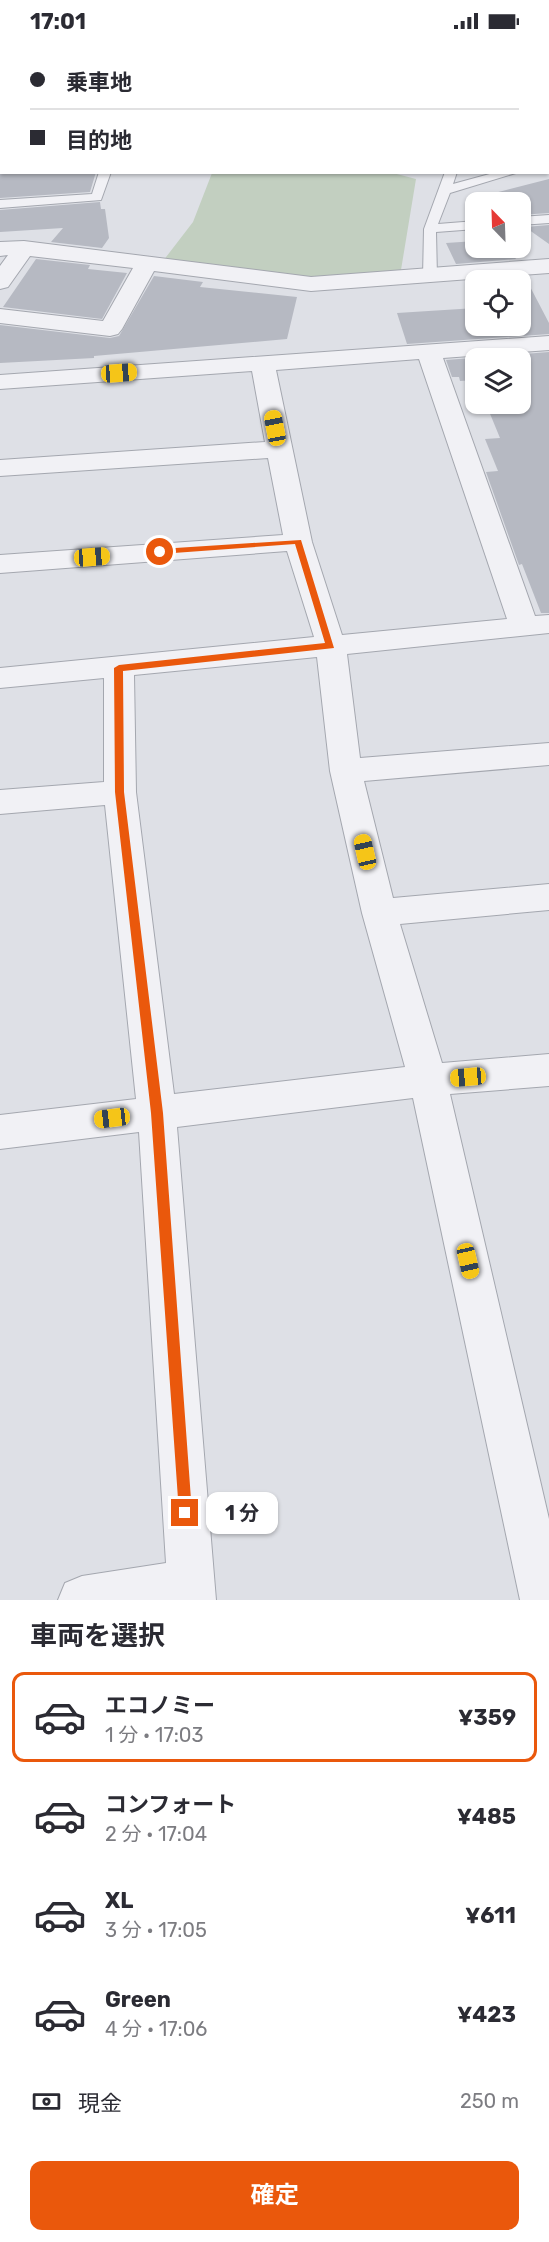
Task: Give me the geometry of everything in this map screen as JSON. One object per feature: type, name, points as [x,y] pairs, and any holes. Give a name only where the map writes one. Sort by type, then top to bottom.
[{"type":"street","points":[[0,282],[24,248]]},
{"type":"street","points":[[0,249],[24,248],[311,284],[430,277],[549,266]]},
{"type":"street","points":[[0,316],[110,329],[147,263]]},
{"type":"street","points":[[517,269],[549,282]]},
{"type":"street","points":[[0,382],[549,343]]},
{"type":"street","points":[[0,678],[119,668],[537,624],[428,350]]},
{"type":"street","points":[[262,362],[298,542],[331,646],[346,771],[379,913],[428,1080],[544,1600]]},
{"type":"street","points":[[0,468],[279,450]]},
{"type":"street","points":[[0,564],[298,542]]},
{"type":"street","points":[[82,1600],[191,1592],[157,1113],[120,792],[119,668]]},
{"type":"street","points":[[346,771],[549,754]]},
{"type":"street","points":[[0,802],[120,792]]},
{"type":"street","points":[[379,913],[549,897]]},
{"type":"street","points":[[0,1132],[428,1080],[549,1070]]},
{"type":"lane","points":[[0,204],[97,197],[104,174]]},
{"type":"lane","points":[[430,277],[430,229],[450,174]]},
{"type":"lane","points":[[445,190],[505,174]]},
{"type":"lane","points":[[531,220],[549,219]]},
{"type":"lane","points":[[430,229],[465,226]]},
{"type":"green space","points":[[212,174],[397,174],[416,179],[400,276],[315,280],[163,261],[193,222]]},
{"type":"building","points":[[0,174],[95,174],[90,192],[0,198]]},
{"type":"building","points":[[549,179],[549,213],[531,214],[531,192],[499,192]]},
{"type":"building","points":[[100,202],[101,209],[105,209],[109,238],[102,248],[51,242],[63,228],[0,232],[0,210]]},
{"type":"building","points":[[549,225],[549,244],[531,231],[531,226]]},
{"type":"building","points":[[465,242],[465,258],[516,259],[456,264],[446,243]]},
{"type":"building","points":[[36,259],[90,265],[88,269],[127,273],[102,319],[3,307]]},
{"type":"building","points":[[154,276],[203,282],[200,287],[297,297],[287,339],[94,356],[94,358],[0,363],[0,325],[110,338],[119,336]]},
{"type":"building","points":[[531,288],[549,323],[549,334],[531,335]]},
{"type":"building","points":[[465,309],[465,336],[521,336],[407,344],[397,313]]},
{"type":"building","points":[[549,352],[549,613],[541,613],[522,564],[519,565],[486,472],[498,471],[485,439],[500,438],[490,414],[531,414],[531,353]]},
{"type":"building","points":[[465,359],[465,381],[460,381],[459,377],[452,377],[446,360]]},
{"type":"route","points":[[160,552],[298,542],[331,646],[119,668],[120,792],[157,1113],[185,1513]]}]
